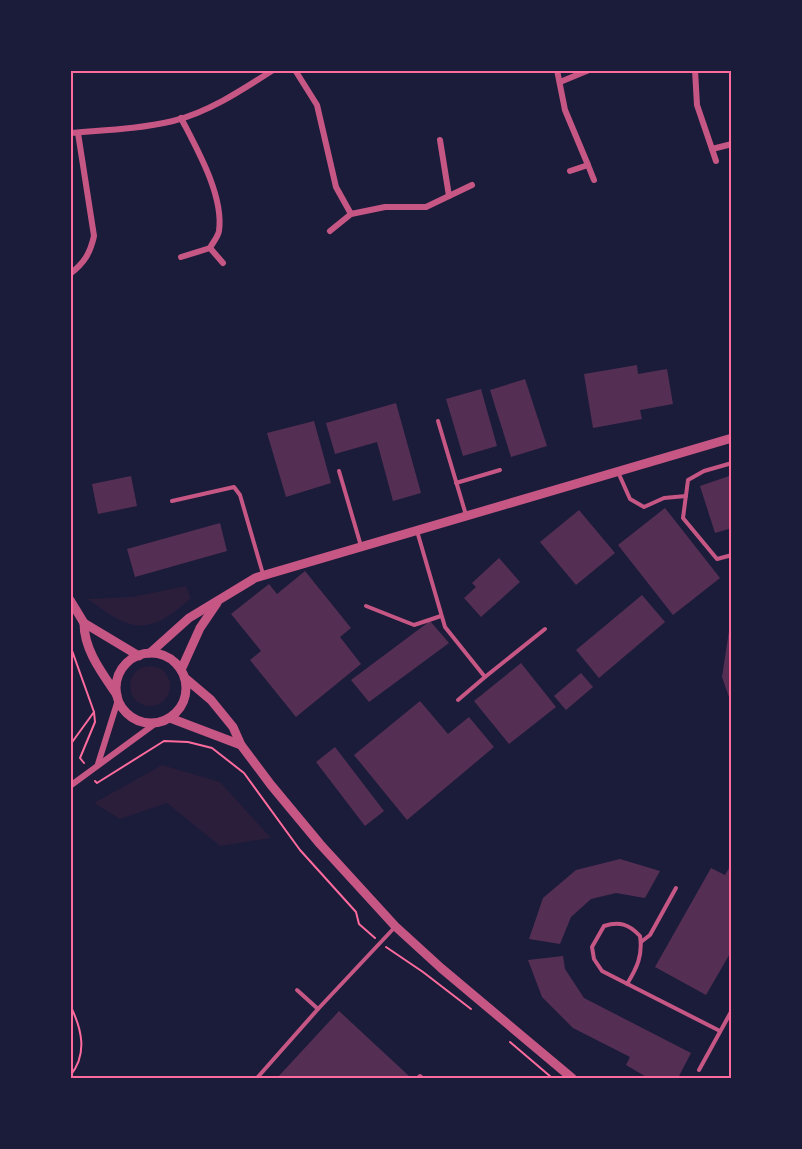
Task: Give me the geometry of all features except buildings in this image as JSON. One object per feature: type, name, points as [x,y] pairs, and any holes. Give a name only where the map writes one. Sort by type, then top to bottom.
[{"type":"street","points":[[70,274],[82,266],[91,252],[94,236],[74,133],[138,128],[181,118],[216,104],[273,70]]},
{"type":"street","points":[[295,70],[317,105],[336,187],[351,214]]},
{"type":"street","points":[[557,70],[565,110],[594,180]]},
{"type":"street","points":[[560,82],[589,70]]},
{"type":"street","points":[[695,70],[697,105],[716,161]]},
{"type":"street","points":[[181,118],[207,170],[219,218],[219,234],[210,248],[181,257]]},
{"type":"street","points":[[440,140],[449,196]]},
{"type":"street","points":[[712,149],[732,144]]},
{"type":"street","points":[[570,171],[588,165]]},
{"type":"street","points":[[330,231],[351,214],[385,207],[426,207],[472,185]]},
{"type":"street","points":[[210,248],[223,263]]},
{"type":"street","points":[[98,764],[118,697],[117,682],[128,662],[150,653],[189,618],[263,575],[732,438]]},
{"type":"street","points":[[70,600],[84,623],[139,656]]},
{"type":"street","points":[[70,786],[156,723],[170,718],[184,700],[183,674],[200,628],[218,601]]},
{"type":"street","points":[[84,623],[84,638],[100,671],[133,718],[156,723]]},
{"type":"street","points":[[150,653],[168,658],[211,700],[233,727],[241,745],[320,844],[395,927],[572,1078]]},
{"type":"street","points":[[170,718],[241,745]]},
{"type":"lane","points":[[438,421],[466,516]]},
{"type":"lane","points":[[732,463],[704,471],[688,480],[683,518],[717,559],[732,555]]},
{"type":"lane","points":[[456,483],[500,470]]},
{"type":"lane","points":[[339,471],[361,546]]},
{"type":"lane","points":[[618,471],[630,498],[644,507],[663,498],[686,496]]},
{"type":"lane","points":[[172,501],[234,487],[240,495],[263,575]]},
{"type":"lane","points":[[417,530],[445,627],[485,676]]},
{"type":"lane","points":[[366,606],[414,625],[441,616]]},
{"type":"lane","points":[[458,700],[546,629]]},
{"type":"lane","points":[[641,942],[650,935],[676,888]]},
{"type":"lane","points":[[627,984],[638,966],[640,936],[633,928],[625,924],[614,923],[604,926],[592,947],[594,959],[602,971],[627,984],[720,1031]]},
{"type":"lane","points":[[256,1078],[395,927]]},
{"type":"lane","points":[[297,990],[318,1009]]},
{"type":"lane","points":[[699,1070],[732,1010]]},
{"type":"path","points":[[70,645],[94,712],[95,722],[80,758],[97,783],[164,741],[188,742],[212,748],[244,773],[300,850],[356,912],[359,924],[476,1013]]},
{"type":"path","points":[[70,745],[94,712]]},
{"type":"path","points":[[70,1005],[76,1017],[83,1049],[78,1067],[70,1076]]},
{"type":"path","points":[[502,1035],[554,1078]]},
{"type":"shaded area","points":[[186,586],[191,598],[163,619],[140,626],[117,619],[88,599],[132,597]]},
{"type":"shaded area","points":[[150,666],[164,672],[170,686],[164,700],[150,706],[136,700],[130,686],[136,672]]},
{"type":"shaded area","points":[[162,765],[220,782],[271,838],[220,846],[167,803],[120,819],[94,803]]}]
